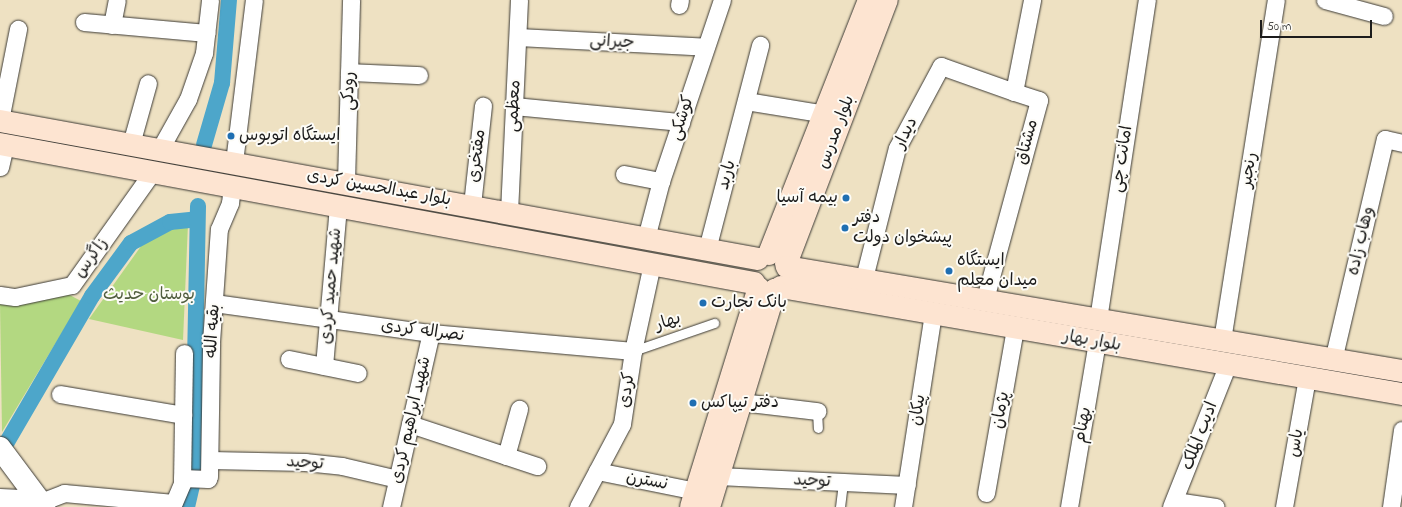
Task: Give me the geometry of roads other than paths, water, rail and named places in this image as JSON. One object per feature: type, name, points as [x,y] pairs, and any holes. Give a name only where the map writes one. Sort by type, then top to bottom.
[{"type":"main road","name":"بلوار مدرس","points":[[771,274],[825,114],[869,0]]},
{"type":"main road","name":"بلوار مدرس","points":[[771,274],[887,0]]},
{"type":"main road","name":"بلوار عبدالحسین کردی","points":[[0,121],[346,181],[646,238],[707,248],[771,274]]},
{"type":"main road","name":"بلوار عبدالحسین کردی","points":[[2,144],[703,273],[771,274]]},
{"type":"main road","points":[[153,171],[160,148]]},
{"type":"main road","points":[[232,186],[234,162]]},
{"type":"main road","points":[[703,273],[712,264],[707,248]]},
{"type":"main road","points":[[699,502],[718,476],[741,402],[771,274]]},
{"type":"main road","points":[[699,502],[771,274]]},
{"type":"main road","name":"بلوار بهار","points":[[771,274],[864,278],[1402,371]]},
{"type":"main road","name":"بلوار بهار","points":[[771,274],[860,302],[1402,394]]},
{"type":"main road","points":[[860,302],[852,288],[864,278]]},
{"type":"main road","points":[[1135,348],[1138,326]]},
{"type":"street","points":[[112,25],[117,0]]},
{"type":"street","points":[[160,148],[188,99],[207,33],[210,0]]},
{"type":"street","points":[[234,162],[254,0]]},
{"type":"street","name":"رودکی","points":[[346,181],[351,0]]},
{"type":"street","name":"معظمی","points":[[509,212],[520,0]]},
{"type":"street","name":"کوشکی","points":[[646,238],[661,181],[722,0]]},
{"type":"street","points":[[1014,92],[1032,0]]},
{"type":"street","name":"امانت چی","points":[[1098,319],[1147,0]]},
{"type":"street","name":"رنجبر","points":[[1222,340],[1276,0]]},
{"type":"street","points":[[1325,0],[1384,16]]},
{"type":"street","points":[[84,22],[207,33]]},
{"type":"street","points":[[0,121],[18,29]]},
{"type":"street","name":"جیرانی","points":[[518,37],[706,47]]},
{"type":"street","name":"باربد","points":[[707,248],[760,45]]},
{"type":"street","name":"دیدار","points":[[864,278],[897,148],[941,66],[1014,92]]},
{"type":"street","points":[[349,72],[419,75]]},
{"type":"street","points":[[131,144],[148,83]]},
{"type":"street","name":"مشتاق","points":[[985,299],[1039,100],[1014,92]]},
{"type":"street","points":[[746,101],[825,114]]},
{"type":"street","name":"مفتخری","points":[[472,205],[483,106]]},
{"type":"street","points":[[514,106],[681,122]]},
{"type":"street","name":"وهاب زاده","points":[[1333,360],[1385,139],[1402,143]]},
{"type":"street","points":[[0,167],[2,144]]},
{"type":"street","name":"زاگرس","points":[[0,295],[15,297],[72,286],[153,171]]},
{"type":"street","points":[[624,174],[661,181]]},
{"type":"street","name":"بقیه الله","points":[[182,478],[208,479],[210,460],[214,303],[219,230],[230,203],[232,186]]},
{"type":"street","name":"شهید حمید کردی","points":[[324,366],[338,206]]},
{"type":"street","name":"کردی","points":[[578,507],[622,424],[633,350],[652,264]]},
{"type":"street","name":"نصراله کردی","points":[[214,303],[431,333],[633,350]]},
{"type":"street","name":"پیکان","points":[[903,507],[933,314]]},
{"type":"street","name":"پژمان","points":[[986,492],[1015,328]]},
{"type":"street","name":"شهید ابراهیم کردی","points":[[392,507],[431,333]]},
{"type":"street","name":"بهنام","points":[[1069,507],[1097,342]]},
{"type":"street","points":[[0,500],[42,504],[64,493],[173,505],[182,478],[184,353]]},
{"type":"street","points":[[289,359],[358,373]]},
{"type":"street","name":"ادیب الملک","points":[[1173,504],[1228,364]]},
{"type":"street","name":"یاس","points":[[1284,507],[1307,378]]},
{"type":"street","points":[[60,394],[183,415]]},
{"type":"street","points":[[741,402],[817,411]]},
{"type":"street","points":[[506,456],[519,409]]},
{"type":"street","points":[[410,424],[537,466]]},
{"type":"street","points":[[1391,507],[1402,430]]},
{"type":"street","points":[[0,448],[42,504]]},
{"type":"street","name":"توحید","points":[[210,460],[305,462],[342,466],[398,479]]},
{"type":"street","name":"نسترن","points":[[597,471],[699,502]]},
{"type":"street","name":"توحید","points":[[718,476],[907,485]]},
{"type":"street","points":[[1173,504],[1216,507]]},
{"type":"lane","name":"بهار","points":[[633,350],[714,324]]},
{"type":"lane","points":[[817,411],[818,428]]},
{"type":"lane","points":[[840,507],[843,483]]},
{"type":"waterway","points":[[204,145],[222,83],[229,0]]},
{"type":"waterway","points":[[193,467],[198,206]]},
{"type":"waterway","points":[[7,442],[92,296],[131,243],[170,222],[197,219]]},
{"type":"waterway","points":[[187,507],[192,485]]},
{"type":"place","name":"ایستگاه اتوبوس","points":[[231,136]]},
{"type":"place","name":"بیمه آسیا","points":[[846,198]]},
{"type":"place","name":"دفتر پیشخوان دولت","points":[[845,228]]},
{"type":"place","name":"ایستگاه میدان معلم","points":[[949,271]]},
{"type":"place","name":"بانک تجارت","points":[[703,303]]},
{"type":"place","name":"دفتر تیپاکس","points":[[693,403]]},
{"type":"park label","name":"بوستان حدیث","points":[[149,295]]}]
